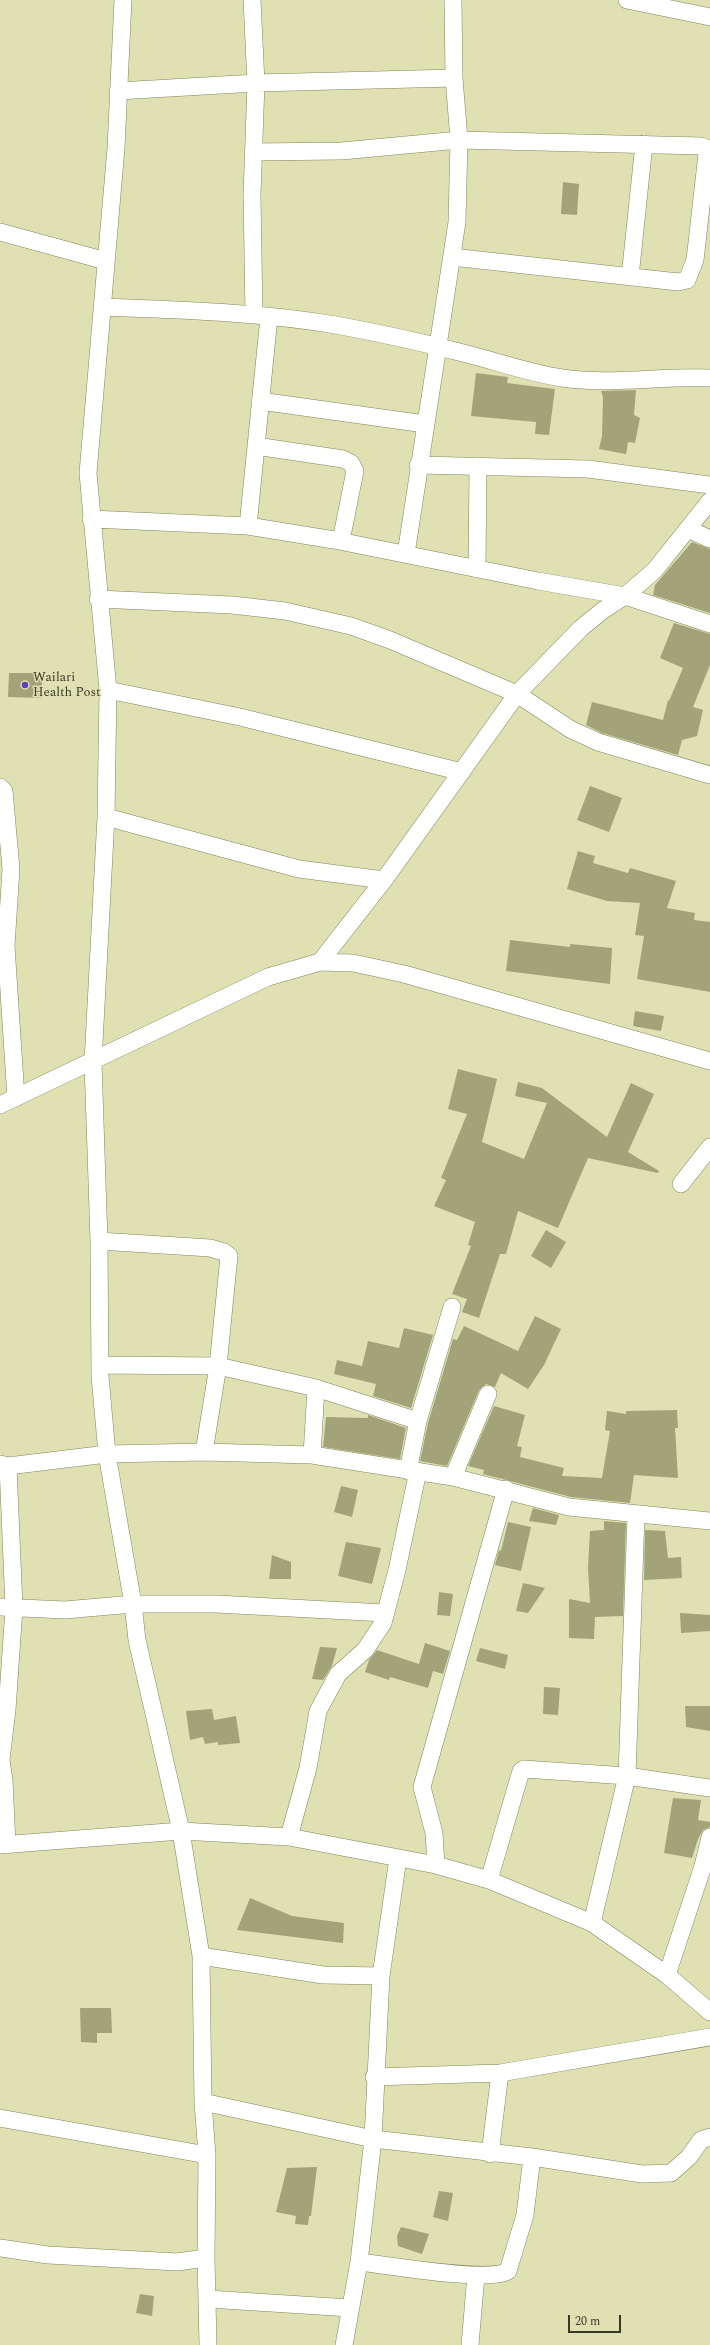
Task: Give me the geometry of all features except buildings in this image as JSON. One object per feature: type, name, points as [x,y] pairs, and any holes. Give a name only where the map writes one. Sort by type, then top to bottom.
[{"type":"street","points":[[123,0],[106,261],[88,473],[98,599],[108,690],[106,816],[93,1062],[99,1241],[100,1365],[107,1454],[133,1604],[137,1640],[180,1831],[201,1956],[203,2102],[207,2155],[206,2258],[208,2345]]},
{"type":"street","points":[[248,526],[260,401],[261,316],[253,152],[256,83],[252,0]]},
{"type":"street","points":[[406,554],[436,347],[457,222],[459,140],[454,78],[453,0]]},
{"type":"street","points":[[627,0],[710,17]]},
{"type":"street","points":[[118,91],[256,83],[454,78]]},
{"type":"street","points":[[253,152],[342,151],[459,140],[644,144],[701,146],[706,148],[708,154],[695,260],[687,280],[678,282],[452,257]]},
{"type":"street","points":[[630,277],[644,144]]},
{"type":"street","points":[[0,232],[106,261]]},
{"type":"street","points":[[102,307],[261,316],[336,325],[436,347],[529,372],[562,378],[605,382],[686,377],[710,378]]},
{"type":"street","points":[[260,401],[425,424]]},
{"type":"street","points":[[256,446],[343,459],[351,463],[355,471],[341,541]]},
{"type":"street","points":[[418,465],[588,469],[710,485]]},
{"type":"street","points":[[477,569],[478,466]]},
{"type":"street","points":[[320,962],[384,880],[517,694],[581,628],[602,611],[625,596],[654,571],[710,501]]},
{"type":"street","points":[[91,518],[248,526],[341,541],[477,569],[625,596],[710,624]]},
{"type":"street","points":[[688,529],[710,539]]},
{"type":"street","points":[[98,599],[232,605],[284,612],[351,626],[390,640],[517,694],[570,729],[598,742],[710,775]]},
{"type":"street","points":[[108,690],[240,717],[462,772]]},
{"type":"street","points":[[0,787],[4,791],[10,842],[11,869],[6,946],[16,1098]]},
{"type":"street","points":[[106,816],[299,869],[384,880]]},
{"type":"street","points":[[0,1105],[93,1062],[268,977],[320,962],[353,963],[404,974],[710,1061]]},
{"type":"street","points":[[681,1184],[710,1147]]},
{"type":"street","points":[[99,1241],[210,1248],[224,1252],[229,1256],[218,1366],[204,1452]]},
{"type":"street","points":[[289,1837],[308,1768],[318,1711],[338,1674],[365,1650],[383,1623],[397,1570],[413,1471],[418,1421],[452,1307]]},
{"type":"street","points":[[100,1365],[218,1366],[316,1388],[418,1421]]},
{"type":"street","points":[[312,1455],[316,1388]]},
{"type":"street","points":[[453,1477],[488,1394]]},
{"type":"street","points":[[710,1521],[636,1515],[569,1507],[506,1489],[453,1477],[312,1455],[204,1452],[107,1454],[4,1465],[7,1607],[7,1710],[0,1760],[4,1780],[3,1845],[180,1831],[289,1837],[436,1865],[488,1880],[592,1923],[667,1974],[710,2012]]},
{"type":"street","points":[[436,1865],[434,1833],[422,1787],[506,1489]]},
{"type":"street","points":[[592,1923],[627,1776],[636,1515]]},
{"type":"street","points":[[7,1607],[65,1610],[133,1604],[216,1604],[385,1613]]},
{"type":"street","points":[[488,1880],[521,1771],[529,1769],[553,1770],[627,1776],[710,1788]]},
{"type":"street","points":[[667,1974],[706,1867],[710,1837]]},
{"type":"street","points":[[344,2345],[358,2262],[373,2139],[374,2077],[382,1976],[398,1858]]},
{"type":"street","points":[[201,1956],[323,1975],[382,1976]]},
{"type":"street","points":[[374,2077],[500,2073],[710,2037]]},
{"type":"street","points":[[490,2154],[500,2073]]},
{"type":"street","points":[[203,2102],[373,2139],[490,2154],[532,2157],[642,2174],[671,2173],[689,2156],[701,2140],[710,2137]]},
{"type":"street","points":[[0,2118],[207,2155]]},
{"type":"street","points":[[358,2262],[476,2275],[501,2275],[508,2271],[525,2215],[532,2157]]},
{"type":"street","points":[[0,2248],[48,2255],[177,2262],[206,2258]]},
{"type":"street","points":[[470,2345],[476,2275]]},
{"type":"street","points":[[208,2299],[350,2308]]},
{"type":"place","name":"Wailari Health Post","points":[[25,685]]}]
